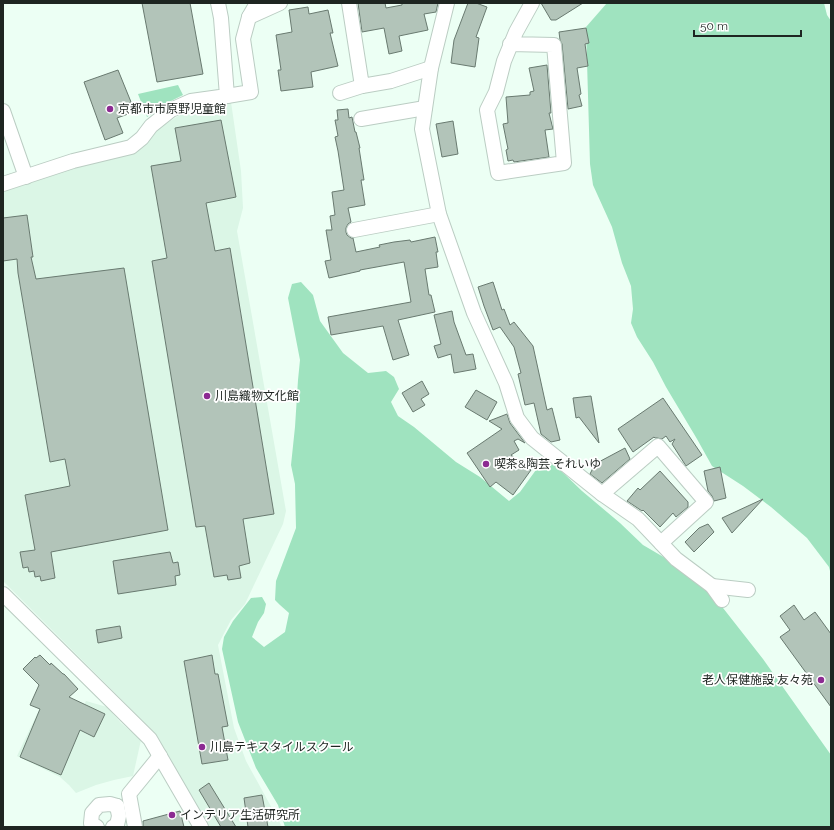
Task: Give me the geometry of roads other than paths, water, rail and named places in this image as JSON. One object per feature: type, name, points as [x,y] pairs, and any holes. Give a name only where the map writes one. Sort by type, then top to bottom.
[{"type":"street","points":[[218,3],[221,18],[227,96]]},
{"type":"street","points":[[3,184],[73,161],[131,147],[142,138],[151,126],[171,110],[191,101],[251,92],[243,39],[250,17],[257,3]]},
{"type":"street","points":[[250,17],[280,3]]},
{"type":"street","points":[[349,3],[362,86]]},
{"type":"street","points":[[447,3],[431,68],[422,129],[439,214],[474,313],[506,384],[517,418],[532,438],[602,494],[638,519],[676,559],[712,586],[722,600]]},
{"type":"street","points":[[510,44],[554,45],[564,163],[498,173],[487,110],[496,92],[510,44],[532,3]]},
{"type":"street","points":[[340,93],[362,86],[391,81],[431,68]]},
{"type":"street","points":[[360,119],[425,108]]},
{"type":"street","points":[[3,111],[26,177]]},
{"type":"street","points":[[354,230],[439,214]]},
{"type":"street","points":[[602,494],[658,446],[706,502],[661,543]]},
{"type":"street","points":[[712,586],[748,590]]},
{"type":"street","points":[[3,594],[150,739],[201,827]]},
{"type":"street","points":[[116,806],[129,794],[160,756]]},
{"type":"street","points":[[129,794],[135,827]]},
{"type":"street","points":[[97,827],[91,823],[92,813],[99,805],[110,804],[116,806]]},
{"type":"street","points":[[113,827],[117,825],[119,816],[116,806]]},
{"type":"place","name":"京都市市原野児童館","points":[[110,109]]},
{"type":"place","name":"川島織物文化館","points":[[207,396]]},
{"type":"place","name":"喫茶&陶芸 それいゆ","points":[[486,464]]},
{"type":"place","name":"老人保健施設 友々苑","points":[[821,680]]},
{"type":"place","name":"川島テキスタイルスクール","points":[[202,747]]},
{"type":"place","name":"インテリア生活研究所","points":[[172,815]]}]
